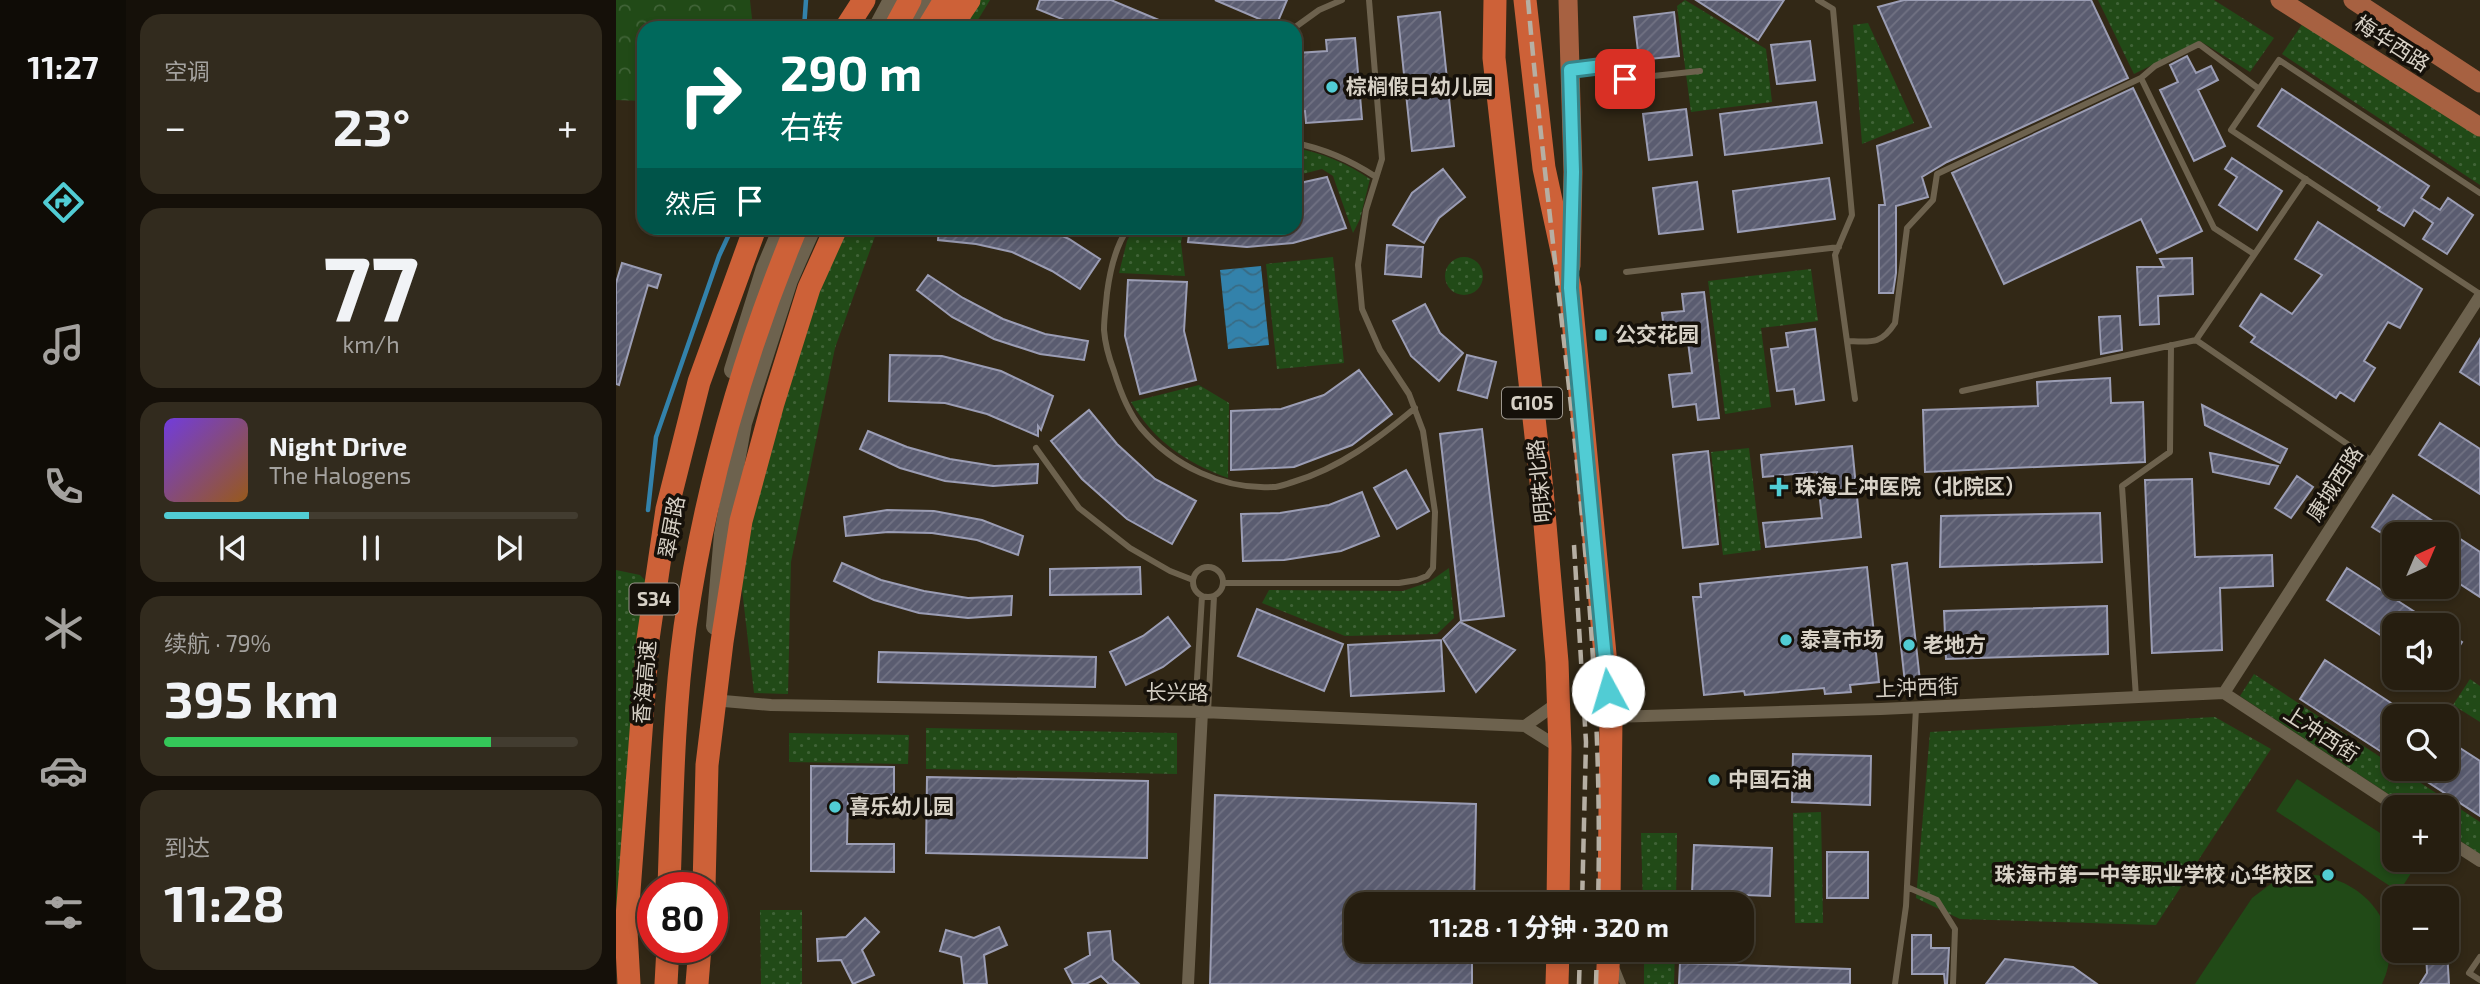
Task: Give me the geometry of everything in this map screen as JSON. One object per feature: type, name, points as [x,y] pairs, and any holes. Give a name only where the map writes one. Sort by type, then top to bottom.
[{"type":"highway","points":[[840,21],[848,0]]},
{"type":"highway","points":[[850,21],[864,0]]},
{"type":"highway","points":[[899,21],[910,0]]},
{"type":"highway","points":[[932,21],[945,0]]},
{"type":"highway","points":[[955,21],[969,0]]},
{"type":"highway","name":"明珠北路","points":[[1495,0],[1494,58],[1540,476],[1560,701],[1558,892]]},
{"type":"highway","name":"G105","points":[[1525,0],[1544,167],[1570,288],[1611,718],[1609,892]]},
{"type":"highway","name":"香海高速","points":[[629,984],[626,931],[648,639],[667,509],[699,382],[752,235]]},
{"type":"highway","name":"香海高速","points":[[669,872],[673,764],[685,629],[705,515],[736,391],[775,277],[793,235]]},
{"type":"highway","points":[[704,872],[708,765],[722,642],[741,521],[773,403],[809,288],[833,235]]},
{"type":"highway","points":[[616,977],[626,931]]},
{"type":"highway","points":[[1557,984],[1558,962]]},
{"type":"highway","points":[[1608,984],[1609,962]]},
{"type":"highway","points":[[666,984],[667,963]]},
{"type":"highway","points":[[697,984],[700,963]]},
{"type":"highway","points":[[704,963],[707,984]]},
{"type":"main road","points":[[881,21],[892,0]]},
{"type":"main road","points":[[916,21],[929,0]]},
{"type":"main road","name":"明珠北路","points":[[1484,0],[1494,58]]},
{"type":"main road","name":"G105","points":[[1568,0],[1573,172],[1570,288]]},
{"type":"main road","name":"梅华西路","points":[[2280,0],[2480,127]]},
{"type":"main road","name":"梅华西路","points":[[2353,0],[2480,83]]},
{"type":"main road","name":"翠屏路","points":[[664,872],[670,715],[693,535],[701,491],[729,381],[765,268],[779,235]]},
{"type":"main road","points":[[696,872],[701,766],[723,534],[744,423],[789,280],[809,235]]},
{"type":"main road","points":[[659,984],[660,963]]},
{"type":"main road","points":[[691,984],[692,963]]},
{"type":"street","name":"康城西路","points":[[2224,693],[2480,295]]},
{"type":"street","name":"上沖西街","points":[[1611,718],[1916,708],[2224,693]]},
{"type":"street","name":"上冲西街","points":[[2224,693],[2382,797]]},
{"type":"street","name":"长兴路","points":[[708,699],[771,705],[1201,712],[1525,726],[1560,748]]},
{"type":"street","points":[[1525,726],[1560,701]]},
{"type":"street","points":[[1188,984],[1201,712]]},
{"type":"street","points":[[2459,847],[2480,861]]},
{"type":"lane","points":[[1302,22],[1319,10],[1342,0]]},
{"type":"lane","points":[[1223,583],[1399,583],[1427,576],[1433,568],[1435,512],[1423,431],[1409,394],[1380,350],[1362,309],[1358,265],[1366,210],[1382,159],[1369,0]]},
{"type":"lane","points":[[1818,0],[1833,9],[1852,215],[1835,255],[1855,399]]},
{"type":"lane","points":[[1847,341],[1875,342],[1889,332],[1895,323],[1907,228],[1933,200],[1937,174],[2141,78],[2155,66],[2199,44],[2259,89]]},
{"type":"lane","points":[[2480,193],[2279,60],[2231,130],[2480,295]]},
{"type":"lane","points":[[1570,70],[1602,66],[1625,79],[1700,71]]},
{"type":"lane","points":[[2141,78],[2214,228],[2255,254]]},
{"type":"lane","points":[[1302,144],[1348,159],[1376,177]]},
{"type":"lane","points":[[1962,391],[2196,340],[2306,179]]},
{"type":"lane","points":[[1123,235],[1110,270],[1108,289],[1104,331],[1110,360],[1122,397],[1141,428],[1166,451],[1199,473],[1236,485],[1275,487],[1311,477],[1350,458],[1415,408]]},
{"type":"lane","points":[[1626,272],[1839,247]]},
{"type":"lane","points":[[2196,340],[2372,461]]},
{"type":"lane","points":[[2136,697],[2122,486],[2169,452],[2171,345]]},
{"type":"lane","points":[[1036,448],[1079,508],[1130,548],[1170,571],[1193,580]]},
{"type":"lane","points":[[1207,567],[1217,570],[1223,583],[1214,596],[1202,596],[1195,590],[1193,580],[1198,571],[1207,567]]},
{"type":"lane","points":[[1201,712],[1202,596]]},
{"type":"lane","points":[[1201,712],[1214,596]]},
{"type":"lane","points":[[1895,984],[1907,887],[1916,708]]},
{"type":"lane","points":[[1907,887],[1937,900],[1955,929],[1953,984]]},
{"type":"lane","points":[[2480,957],[2469,973],[2480,980]]},
{"type":"lane","points":[[1614,962],[1623,984]]},
{"type":"green space","points":[[616,0],[750,0],[752,21],[637,21],[637,101],[616,100]]},
{"type":"green space","points":[[950,0],[990,0],[977,21],[937,21]]},
{"type":"green space","points":[[1685,0],[1766,49],[1772,102],[1691,112],[1677,6]]},
{"type":"green space","points":[[2098,0],[2214,0],[2274,38],[2250,72],[2200,41],[2134,74]]},
{"type":"green space","points":[[2305,20],[2480,136],[2480,185],[2282,54]]},
{"type":"green space","points":[[1868,23],[1914,123],[1862,144],[1853,25]]},
{"type":"green space","points":[[1302,150],[1334,159],[1370,179],[1360,219],[1353,233],[1333,176],[1322,169],[1302,174]]},
{"type":"green space","points":[[831,235],[875,235],[835,348],[791,562],[788,694],[754,693],[736,537]]},
{"type":"green space","points":[[1130,235],[1183,235],[1185,276],[1119,273]]},
{"type":"green space","points":[[1333,257],[1344,363],[1277,369],[1266,264]]},
{"type":"green space","points":[[1464,257],[1478,262],[1483,276],[1478,290],[1464,295],[1450,290],[1445,276],[1450,262]]},
{"type":"green space","points":[[1811,269],[1818,321],[1761,328],[1771,407],[1725,414],[1708,281]]},
{"type":"green space","points":[[1199,385],[1229,403],[1228,478],[1198,465],[1172,449],[1150,429],[1131,402]]},
{"type":"green space","points":[[1749,448],[1761,550],[1723,555],[1711,452]]},
{"type":"green space","points":[[1449,568],[1454,618],[1437,634],[1345,636],[1262,603],[1269,590],[1403,591],[1429,582]]},
{"type":"green space","points":[[616,570],[640,575],[647,582],[616,958]]},
{"type":"green space","points":[[2254,674],[2382,758],[2382,781],[2418,781],[2439,795],[2390,795],[2240,696]]},
{"type":"green space","points":[[2470,679],[2480,686],[2480,722],[2459,709],[2459,704],[2454,704]]},
{"type":"green space","points":[[2215,717],[2271,749],[2156,925],[1960,919],[1916,898],[1930,732]]},
{"type":"green space","points":[[926,728],[1177,733],[1177,774],[926,769]]},
{"type":"green space","points":[[789,733],[909,735],[908,764],[789,762]]},
{"type":"green space","points":[[2297,779],[2382,834],[2382,872],[2412,872],[2403,886],[2390,886],[2276,811]]},
{"type":"green space","points":[[2459,808],[2480,822],[2480,854],[2459,840]]},
{"type":"green space","points":[[1821,812],[1823,923],[1795,923],[1793,813]]},
{"type":"green space","points":[[1641,833],[1677,833],[1676,892],[1643,892]]},
{"type":"green space","points":[[2296,875],[2318,876],[2339,881],[2357,891],[2372,905],[2382,920],[2382,963],[2389,963],[2382,984],[2195,984],[2252,898],[2272,883]]},
{"type":"green space","points":[[760,910],[802,910],[802,984],[761,984]]},
{"type":"green space","points":[[1644,962],[1675,962],[1674,984],[1644,984]]},
{"type":"water","points":[[1261,266],[1269,345],[1228,349],[1220,270]]},
{"type":"building","points":[[1040,0],[1111,0],[1161,21],[1067,21],[1037,9]]},
{"type":"building","points":[[1215,0],[1287,0],[1278,21],[1264,21]]},
{"type":"building","points":[[1696,0],[1784,0],[1758,40]]},
{"type":"building","points":[[1904,0],[2091,0],[2128,78],[1947,162],[1922,177],[1928,197],[1896,206],[1896,273],[1893,293],[1879,293],[1879,205],[1885,205],[1877,146],[1931,127],[1878,7]]},
{"type":"building","points":[[1440,12],[1454,146],[1412,151],[1398,17]]},
{"type":"building","points":[[1674,12],[1679,56],[1639,60],[1634,17]]},
{"type":"building","points":[[1355,38],[1362,119],[1306,123],[1305,111],[1302,111],[1302,53],[1327,51],[1326,40]]},
{"type":"building","points":[[1810,41],[1815,80],[1777,84],[1771,45]]},
{"type":"building","points":[[2187,56],[2196,73],[2211,66],[2218,80],[2198,90],[2225,146],[2194,161],[2160,90],[2178,82],[2170,65]]},
{"type":"building","points":[[2133,88],[2202,231],[2157,253],[2141,219],[2004,284],[1952,173]]},
{"type":"building","points":[[2282,89],[2429,186],[2421,198],[2440,210],[2448,198],[2473,215],[2447,254],[2423,239],[2433,223],[2414,210],[2404,226],[2378,210],[2380,207],[2258,126]]},
{"type":"building","points":[[1816,102],[1822,143],[1725,155],[1720,114]]},
{"type":"building","points":[[1686,109],[1692,155],[1649,160],[1643,114]]},
{"type":"building","points":[[2232,158],[2282,191],[2257,230],[2219,205],[2237,177],[2225,169]]},
{"type":"building","points":[[1443,169],[1465,197],[1439,218],[1424,243],[1393,225],[1412,193]]},
{"type":"building","points":[[1327,177],[1346,228],[1293,243],[1247,247],[1188,242],[1189,235],[1302,235],[1302,182]]},
{"type":"building","points":[[1829,178],[1835,219],[1738,232],[1733,191]]},
{"type":"building","points":[[1697,182],[1703,229],[1659,234],[1653,188]]},
{"type":"building","points":[[2318,222],[2422,289],[2400,328],[2388,322],[2364,361],[2375,368],[2354,401],[2340,392],[2336,398],[2251,342],[2255,337],[2240,326],[2261,294],[2292,314],[2322,275],[2295,259]]},
{"type":"building","points":[[938,235],[1060,235],[1100,259],[1080,289],[1052,271],[1012,252],[976,244],[938,240]]},
{"type":"building","points":[[1387,245],[1423,247],[1421,277],[1385,274]]},
{"type":"building","points":[[2192,258],[2193,294],[2158,296],[2159,324],[2140,325],[2137,267],[2164,267],[2160,259]]},
{"type":"building","points":[[622,263],[661,275],[657,288],[648,285],[619,385],[616,384],[616,283]]},
{"type":"building","points":[[928,275],[963,298],[1003,319],[1045,334],[1088,341],[1084,360],[1040,354],[994,339],[952,317],[917,290]]},
{"type":"building","points":[[1128,280],[1187,282],[1184,331],[1196,380],[1140,394],[1125,336]]},
{"type":"building","points":[[1704,292],[1719,418],[1698,420],[1696,404],[1673,407],[1669,375],[1692,373],[1688,342],[1666,344],[1662,313],[1684,311],[1682,294]]},
{"type":"building","points":[[1425,304],[1440,333],[1463,353],[1439,381],[1411,356],[1393,321]]},
{"type":"building","points":[[2120,316],[2122,350],[2101,354],[2099,317]]},
{"type":"building","points":[[1815,329],[1824,400],[1796,404],[1794,389],[1777,391],[1771,349],[1788,347],[1786,333]]},
{"type":"building","points":[[2480,339],[2480,385],[2460,372]]},
{"type":"building","points":[[890,355],[942,356],[1001,371],[1053,396],[1041,430],[1038,426],[1038,436],[987,414],[945,403],[889,401]]},
{"type":"building","points":[[1467,355],[1496,362],[1487,398],[1458,390]]},
{"type":"building","points":[[1359,370],[1392,414],[1352,445],[1294,467],[1231,470],[1231,411],[1281,409],[1324,395]]},
{"type":"building","points":[[2110,378],[2111,403],[2143,402],[2145,462],[1925,472],[1923,410],[2038,406],[2037,382]]},
{"type":"building","points":[[2202,405],[2287,449],[2280,463],[2205,425]]},
{"type":"building","points":[[1089,410],[1117,444],[1155,479],[1196,501],[1172,544],[1127,519],[1082,479],[1051,441]]},
{"type":"building","points":[[2440,423],[2480,449],[2480,494],[2419,455]]},
{"type":"building","points":[[1482,429],[1504,616],[1461,621],[1440,434]]},
{"type":"building","points":[[868,431],[907,447],[950,459],[994,466],[1038,464],[1037,483],[993,486],[945,481],[900,468],[860,449]]},
{"type":"building","points":[[1852,446],[1861,537],[1766,547],[1763,523],[1822,518],[1817,472],[1763,477],[1761,455]]},
{"type":"building","points":[[1708,451],[1718,544],[1683,548],[1673,455]]},
{"type":"building","points":[[2210,453],[2278,466],[2269,484],[2213,472]]},
{"type":"building","points":[[1406,470],[1429,511],[1397,529],[1374,488]]},
{"type":"building","points":[[2297,476],[2313,487],[2291,518],[2275,508]]},
{"type":"building","points":[[2192,479],[2195,557],[2272,555],[2273,586],[2220,588],[2222,650],[2152,653],[2145,480]]},
{"type":"building","points":[[1362,492],[1379,536],[1341,551],[1284,560],[1243,561],[1241,514],[1280,513],[1329,505]]},
{"type":"building","points":[[2393,495],[2434,522],[2382,522],[2382,533],[2372,527]]},
{"type":"building","points":[[887,510],[934,511],[982,520],[1023,536],[1018,555],[977,540],[932,533],[888,532],[846,536],[844,517]]},
{"type":"building","points":[[2100,513],[2102,562],[1940,567],[1941,516]]},
{"type":"building","points":[[2459,538],[2480,552],[2480,597],[2459,583]]},
{"type":"building","points":[[842,563],[881,580],[924,591],[968,598],[1012,596],[1011,615],[968,618],[919,613],[874,600],[834,581]]},
{"type":"building","points":[[1907,563],[1920,681],[1905,683],[1892,565]]},
{"type":"building","points":[[1140,567],[1141,594],[1050,595],[1050,569]]},
{"type":"building","name":"泰喜市场","points":[[1867,567],[1879,682],[1850,685],[1851,692],[1825,694],[1824,688],[1745,695],[1744,691],[1704,695],[1693,597],[1701,597],[1700,584]]},
{"type":"building","points":[[2347,568],[2382,591],[2382,599],[2395,599],[2416,613],[2382,613],[2382,636],[2327,600]]},
{"type":"building","points":[[2107,606],[2108,654],[1946,659],[1944,611]]},
{"type":"building","points":[[1257,609],[1343,644],[1324,691],[1238,656]]},
{"type":"building","points":[[1168,617],[1190,646],[1163,667],[1126,685],[1110,652],[1143,636]]},
{"type":"building","points":[[1460,622],[1515,650],[1476,692],[1443,639]]},
{"type":"building","points":[[1441,640],[1444,691],[1351,696],[1348,645]]},
{"type":"building","points":[[879,652],[1096,657],[1095,687],[878,682]]},
{"type":"building","points":[[2325,660],[2393,704],[2382,704],[2382,752],[2300,699]]},
{"type":"building","points":[[2459,747],[2480,761],[2480,816],[2459,802],[2459,795],[2448,795],[2426,781],[2459,781]]},
{"type":"building","points":[[1793,754],[1871,756],[1870,805],[1792,802]]},
{"type":"building","points":[[811,766],[894,767],[894,795],[848,794],[847,844],[894,844],[894,872],[811,871]]},
{"type":"building","points":[[927,777],[1148,781],[1147,858],[926,853]]},
{"type":"building","points":[[1215,795],[1476,804],[1474,892],[1344,892],[1344,962],[1472,962],[1472,984],[1210,984]]},
{"type":"building","points":[[1694,845],[1772,848],[1770,896],[1754,895],[1754,892],[1692,892]]},
{"type":"building","points":[[1827,852],[1868,852],[1868,898],[1827,898]]},
{"type":"building","points":[[865,918],[879,932],[862,950],[874,975],[853,984],[841,960],[818,961],[817,939],[846,937]]},
{"type":"building","points":[[999,927],[1007,945],[984,955],[987,984],[964,984],[961,957],[940,951],[946,930],[974,938]]},
{"type":"building","points":[[1110,931],[1113,960],[1139,984],[1109,984],[1101,976],[1086,984],[1073,984],[1065,969],[1090,955],[1088,933]]},
{"type":"building","points":[[1912,935],[1931,935],[1931,948],[1949,948],[1947,984],[1944,974],[1912,974]]},
{"type":"building","points":[[2005,959],[2073,967],[2097,984],[1986,984]]},
{"type":"building","points":[[1680,963],[1850,969],[1850,984],[1679,984]]},
{"type":"building","points":[[2427,963],[2448,963],[2449,984],[2420,984],[2427,973]]},
{"type":"waterway","points":[[804,21],[806,0]]},
{"type":"waterway","points":[[648,510],[656,437],[729,235]]},
{"type":"railway","points":[[1528,0],[1586,565],[1594,678],[1598,892]]},
{"type":"railway","points":[[1574,545],[1586,742],[1582,892]]},
{"type":"railway","points":[[1579,984],[1580,962]]},
{"type":"railway","points":[[1596,984],[1597,962]]},
{"type":"place","name":"棕榈假日幼儿园","points":[[1332,87]]},
{"type":"place","name":"公交花园","points":[[1601,335]]},
{"type":"place","name":"珠海上冲医院（北院区）","points":[[1779,487]]},
{"type":"place","name":"泰喜市场","points":[[1786,640]]},
{"type":"place","name":"老地方","points":[[1909,645]]},
{"type":"place","name":"中国石油","points":[[1714,780]]},
{"type":"place","name":"喜乐幼儿园","points":[[835,807]]},
{"type":"place","name":"珠海市第一中等职业学校 心华校区","points":[[2328,875]]},
{"type":"route","points":[[1608,691],[1570,288],[1573,172],[1570,70],[1602,66],[1625,79]]}]
